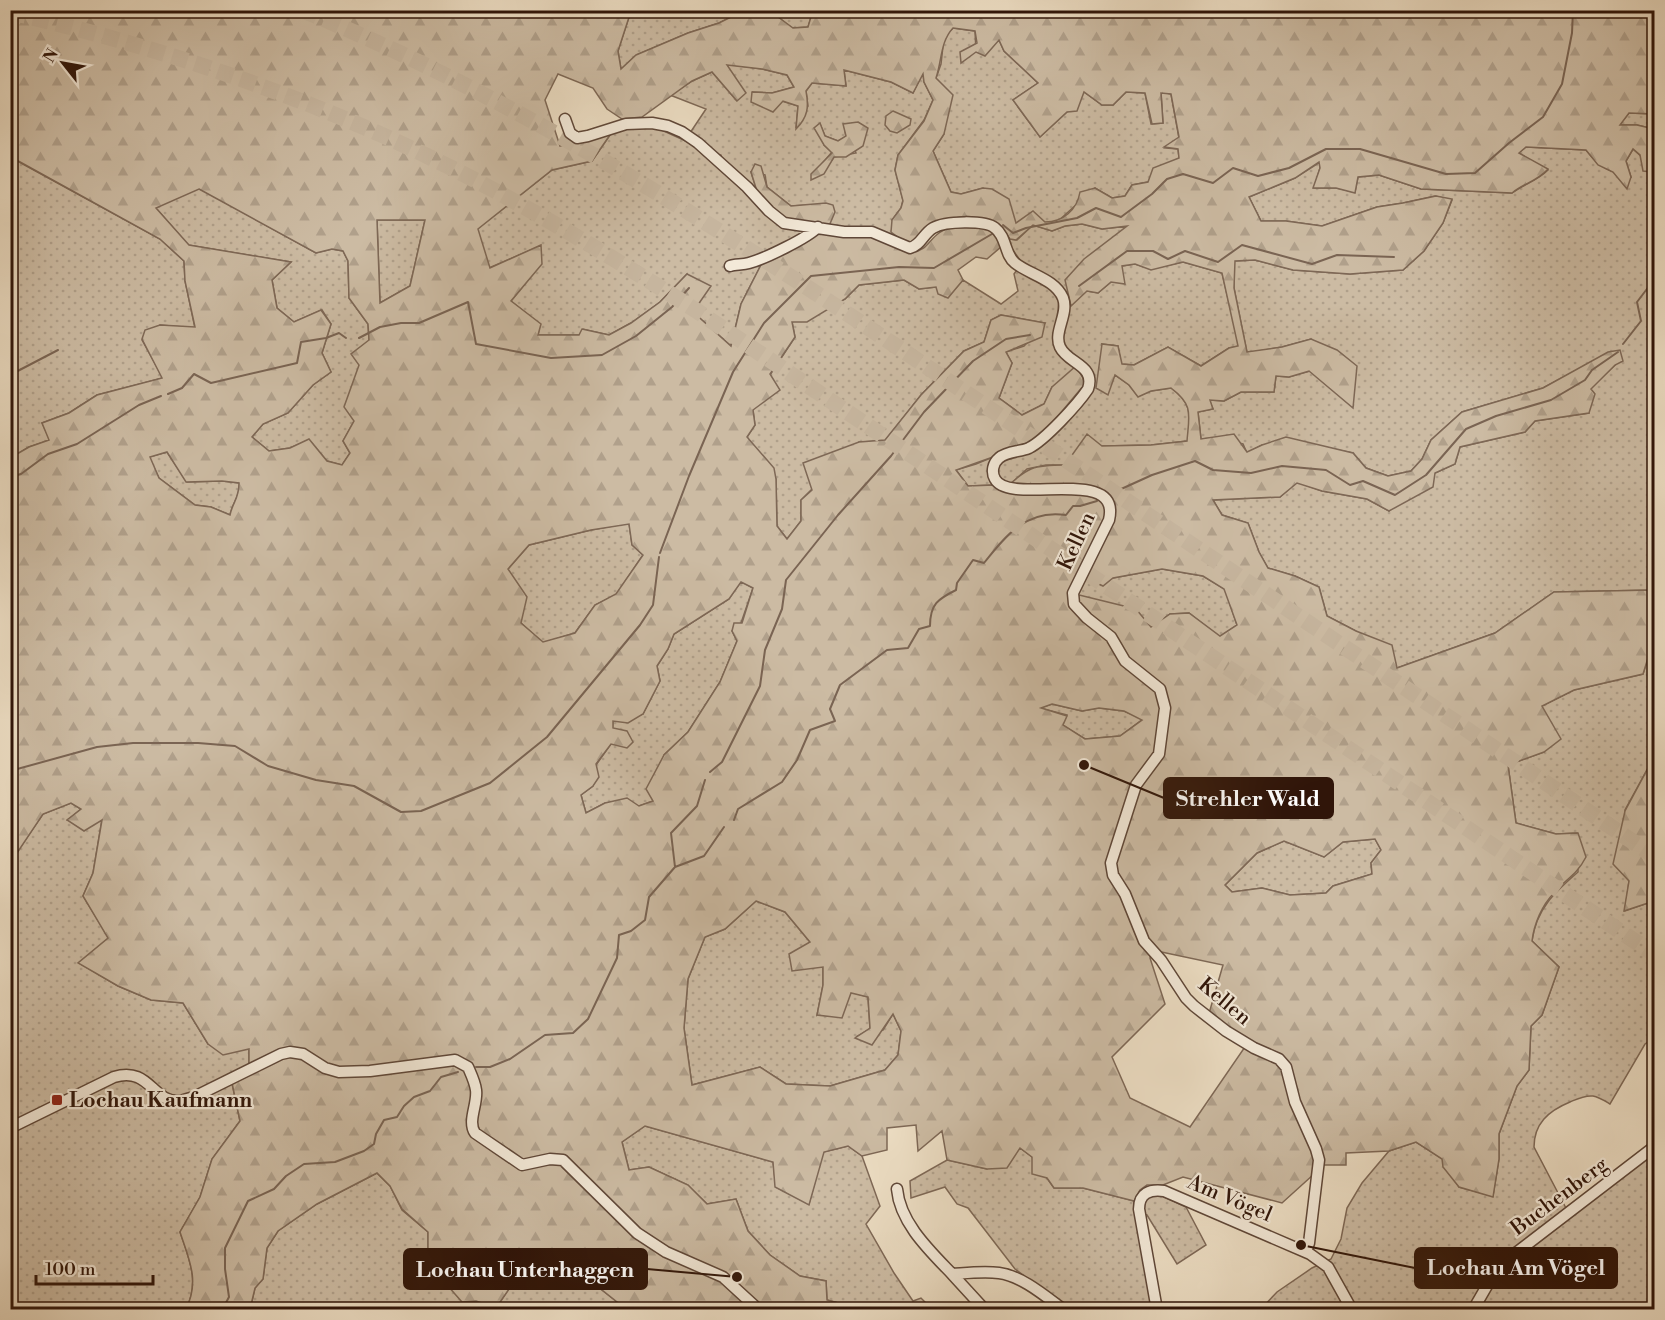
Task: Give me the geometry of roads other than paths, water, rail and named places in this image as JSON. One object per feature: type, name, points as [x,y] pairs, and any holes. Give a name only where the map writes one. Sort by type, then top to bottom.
[{"type":"street","points":[[565,119],[570,133],[577,138],[634,124],[660,124],[676,129],[698,143],[779,219],[789,225],[818,227]]},
{"type":"street","name":"Kellen","points":[[818,227],[836,231],[878,234],[910,248],[916,246],[930,230],[941,225],[969,223],[991,226],[998,231],[1006,252],[1015,263],[1049,283],[1062,297],[1064,311],[1059,336],[1060,347],[1068,357],[1087,371],[1090,383],[1088,389],[1040,441],[1027,449],[999,458],[995,463],[993,473],[997,483],[1009,489],[1085,490],[1100,494],[1107,502],[1111,513],[1109,520],[1073,592],[1074,604],[1087,618],[1112,637],[1125,661],[1160,689],[1166,708],[1159,754],[1136,785],[1111,863],[1113,875],[1125,894],[1144,941],[1161,960],[1186,998],[1226,1030],[1254,1048],[1281,1061],[1288,1070],[1295,1102],[1319,1160],[1306,1252]]},
{"type":"street","points":[[730,266],[750,263],[807,236],[818,227]]},
{"type":"street","points":[[10,1128],[124,1074],[138,1076],[163,1096],[179,1101],[194,1097],[280,1054],[290,1052],[303,1054],[325,1068],[339,1072],[370,1071],[455,1060],[468,1067],[476,1090],[471,1125],[475,1133],[522,1165],[550,1159],[564,1161],[637,1233],[666,1252],[714,1272],[731,1283],[759,1310]]},
{"type":"street","name":"Buchenberg","points":[[1473,1310],[1492,1277],[1508,1259],[1654,1147]]},
{"type":"street","points":[[897,1189],[903,1214],[929,1250],[985,1310]]},
{"type":"street","name":"Am Vögel","points":[[1156,1310],[1139,1209],[1141,1198],[1151,1190],[1164,1191],[1306,1252],[1328,1267],[1352,1310]]},
{"type":"street","points":[[952,1274],[995,1272],[1007,1274],[1036,1290],[1064,1310]]},
{"type":"street","points":[[731,1283],[734,1292],[748,1310]]},
{"type":"waterway","points":[[1003,225],[1013,233],[1026,228],[1077,218],[1096,208],[1121,217],[1152,194],[1167,179],[1183,174],[1213,183],[1233,168],[1258,176],[1289,168],[1326,149],[1360,149],[1446,174],[1475,173],[1543,117],[1562,84],[1572,33],[1573,10]]},
{"type":"waterway","points":[[660,553],[689,476],[733,372],[764,323],[811,276],[899,267],[934,268],[992,234]]},
{"type":"waterway","points":[[1079,286],[1127,251],[1153,251],[1168,259],[1185,251],[1218,262],[1242,245],[1312,264],[1337,255],[1394,257]]},
{"type":"waterway","points":[[1623,344],[1641,321],[1637,302],[1653,281]]},
{"type":"waterway","points":[[359,338],[380,327],[401,323],[419,323],[468,302],[476,344],[551,358],[602,355],[636,336],[672,307],[689,288]]},
{"type":"waterway","points":[[168,394],[182,388],[194,374],[211,383],[297,363],[301,342],[326,338],[339,333],[346,338]]},
{"type":"waterway","points":[[710,772],[722,762],[760,686],[765,650],[782,609],[786,580],[838,515],[891,456],[924,412],[973,361],[1006,339],[1030,335]]},
{"type":"waterway","points":[[10,375],[58,350]]},
{"type":"waterway","points":[[1108,495],[1152,475],[1195,461],[1213,470],[1251,473],[1282,466],[1326,470],[1350,485],[1363,481],[1395,495],[1426,475],[1466,429],[1496,416],[1551,400],[1585,380],[1592,370],[1618,352]]},
{"type":"waterway","points":[[10,477],[21,474],[48,454],[77,444],[139,405],[161,396]]},
{"type":"waterway","points":[[734,820],[738,809],[782,782],[797,760],[810,730],[835,721],[830,709],[840,685],[887,650],[908,648],[919,629],[930,626],[933,607],[944,596],[956,590],[957,583],[973,560],[984,563],[1009,534],[1029,520],[1052,514],[1066,515],[1073,506],[1097,501]]},
{"type":"waterway","points":[[10,771],[97,747],[133,743],[198,743],[235,746],[268,766],[316,780],[354,786],[401,812],[421,811],[490,783],[547,737],[640,625],[653,605],[659,557]]},
{"type":"waterway","points":[[675,867],[671,833],[697,806],[705,780]]},
{"type":"waterway","points":[[476,1067],[490,1067],[510,1059],[545,1035],[573,1033],[588,1019],[617,958],[619,935],[631,931],[645,920],[649,897],[675,867],[704,856],[724,827]]},
{"type":"waterway","points":[[222,1310],[229,1297],[225,1248],[248,1201],[274,1189],[286,1176],[304,1164],[335,1162],[364,1151],[374,1144],[376,1134],[384,1120],[397,1117],[404,1106],[414,1097],[430,1091],[441,1077],[458,1072]]},
{"type":"tunnel","points":[[302,10],[395,51],[486,96],[575,144],[748,249],[1654,856]]},
{"type":"tunnel","points":[[10,12],[140,46],[204,66],[329,112],[451,168],[558,226],[697,311],[1654,954]]},
{"type":"place","name":"Strehler Wald","points":[[1084,765]]},
{"type":"place","name":"Lochau Kaufmann","points":[[57,1100]]},
{"type":"place","name":"Lochau Am Vögel","points":[[1301,1245]]},
{"type":"place","name":"Lochau Unterhaggen","points":[[737,1277]]}]
